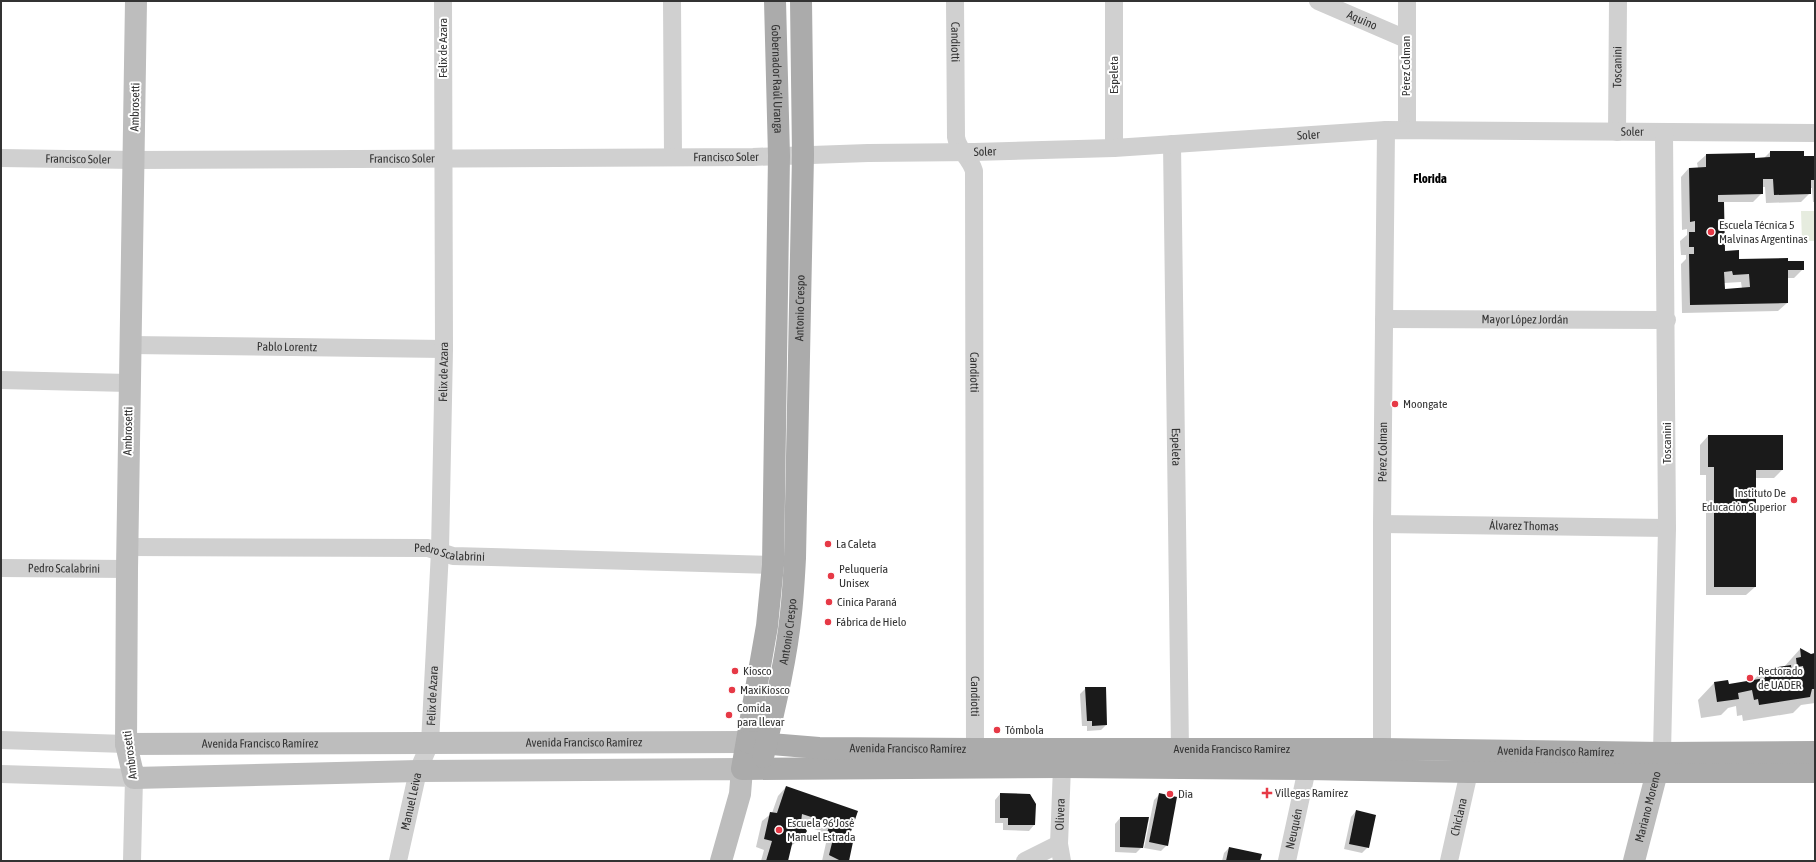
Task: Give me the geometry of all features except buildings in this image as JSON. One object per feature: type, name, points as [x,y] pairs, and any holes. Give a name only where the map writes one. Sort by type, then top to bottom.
[{"type":"main road","name":"Gobernador Raúl Uranga","points":[[775,1],[779,156]]},
{"type":"main road","name":"Gobernador Raúl Uranga","points":[[801,1],[803,156]]},
{"type":"main road","name":"Antonio Crespo","points":[[751,768],[756,743],[772,565],[779,156]]},
{"type":"main road","name":"Antonio Crespo","points":[[756,743],[776,705],[785,658],[791,614],[795,558],[803,156]]},
{"type":"main road","name":"Avenida Francisco Ramírez","points":[[756,743],[819,748],[1180,750],[1469,772],[1815,752]]},
{"type":"main road","name":"Avenida Francisco Ramírez","points":[[751,768],[1062,767],[1310,759],[1382,749],[1660,762],[1815,772]]},
{"type":"street","name":"Ambrosetti","points":[[132,861],[134,778],[126,744],[129,383],[136,1]]},
{"type":"street","name":"Felix de Azara","points":[[430,743],[440,551],[444,350],[443,1]]},
{"type":"street","points":[[672,1],[673,157]]},
{"type":"street","name":"Candiotti","points":[[955,1],[956,138],[957,143],[969,158],[974,171],[975,749]]},
{"type":"street","name":"Espeleta","points":[[1114,1],[1114,148]]},
{"type":"street","name":"Aquino","points":[[1318,1],[1406,38]]},
{"type":"street","name":"Pérez Colman","points":[[1407,1],[1407,130]]},
{"type":"street","name":"Toscanini","points":[[1618,1],[1618,132]]},
{"type":"street","name":"Soler","points":[[803,156],[868,153],[1114,148],[1386,130],[1815,134]]},
{"type":"street","name":"Pérez Colman","points":[[1382,749],[1382,524],[1386,130]]},
{"type":"street","name":"Toscanini","points":[[1660,762],[1667,528],[1667,320],[1664,132]]},
{"type":"street","name":"Espeleta","points":[[1172,144],[1180,750]]},
{"type":"street","name":"Francisco Soler","points":[[1,158],[134,160],[803,156]]},
{"type":"street","name":"Mayor López Jordán","points":[[1384,319],[1667,320]]},
{"type":"street","name":"Pablo Lorentz","points":[[130,345],[444,350]]},
{"type":"street","points":[[1,380],[129,383]]},
{"type":"street","name":"Álvarez Thomas","points":[[1382,524],[1667,528]]},
{"type":"street","name":"Pedro Scalabrini","points":[[127,547],[428,548],[453,556],[772,565]]},
{"type":"street","name":"Pedro Scalabrini","points":[[1,568],[127,569]]},
{"type":"street","name":"Avenida Francisco Ramírez","points":[[1,740],[126,744],[756,743]]},
{"type":"street","name":"Manuel Leiva","points":[[398,861],[418,771],[430,743]]},
{"type":"street","name":"Neuquén","points":[[1287,861],[1310,759]]},
{"type":"street","name":"Mariano Moreno","points":[[1634,861],[1660,762]]},
{"type":"street","name":"Olivera","points":[[1060,852],[1062,767]]},
{"type":"street","name":"Avenida Francisco Ramírez","points":[[1,774],[134,778],[418,771],[751,768]]},
{"type":"street","name":"Antonio Crespo","points":[[721,861],[740,794],[751,768]]},
{"type":"street","name":"Chiclana","points":[[1449,861],[1469,772]]},
{"type":"street","points":[[1025,861],[1060,852]]},
{"type":"shaded area","points":[[1801,211],[1815,211],[1815,241],[1802,241]]},
{"type":"place","name":"Escuela Técnica 5 Malvinas Argentinas","points":[[1711,232]]},
{"type":"place","name":"Moongate","points":[[1395,404]]},
{"type":"place","name":"Instituto De Educación Superior","points":[[1794,500]]},
{"type":"place","name":"La Caleta","points":[[828,544]]},
{"type":"place","name":"Peluquería Unisex","points":[[831,576]]},
{"type":"place","name":"Cinica Paraná","points":[[829,602]]},
{"type":"place","name":"Fábrica de Hielo","points":[[828,622]]},
{"type":"place","name":"Kiosco","points":[[735,671]]},
{"type":"place","name":"Rectorado de UADER","points":[[1750,678]]},
{"type":"place","name":"MaxiKiosco","points":[[732,690]]},
{"type":"place","name":"Comida para llevar","points":[[729,715]]},
{"type":"place","name":"Tómbola","points":[[997,730]]},
{"type":"place","name":"Villegas Ramírez","points":[[1267,793]]},
{"type":"place","name":"Dia","points":[[1170,794]]},
{"type":"place","name":"Escuela 96 José Manuel Estrada","points":[[779,830]]},
{"type":"district","name":"Florida","points":[[1430,178]]}]
